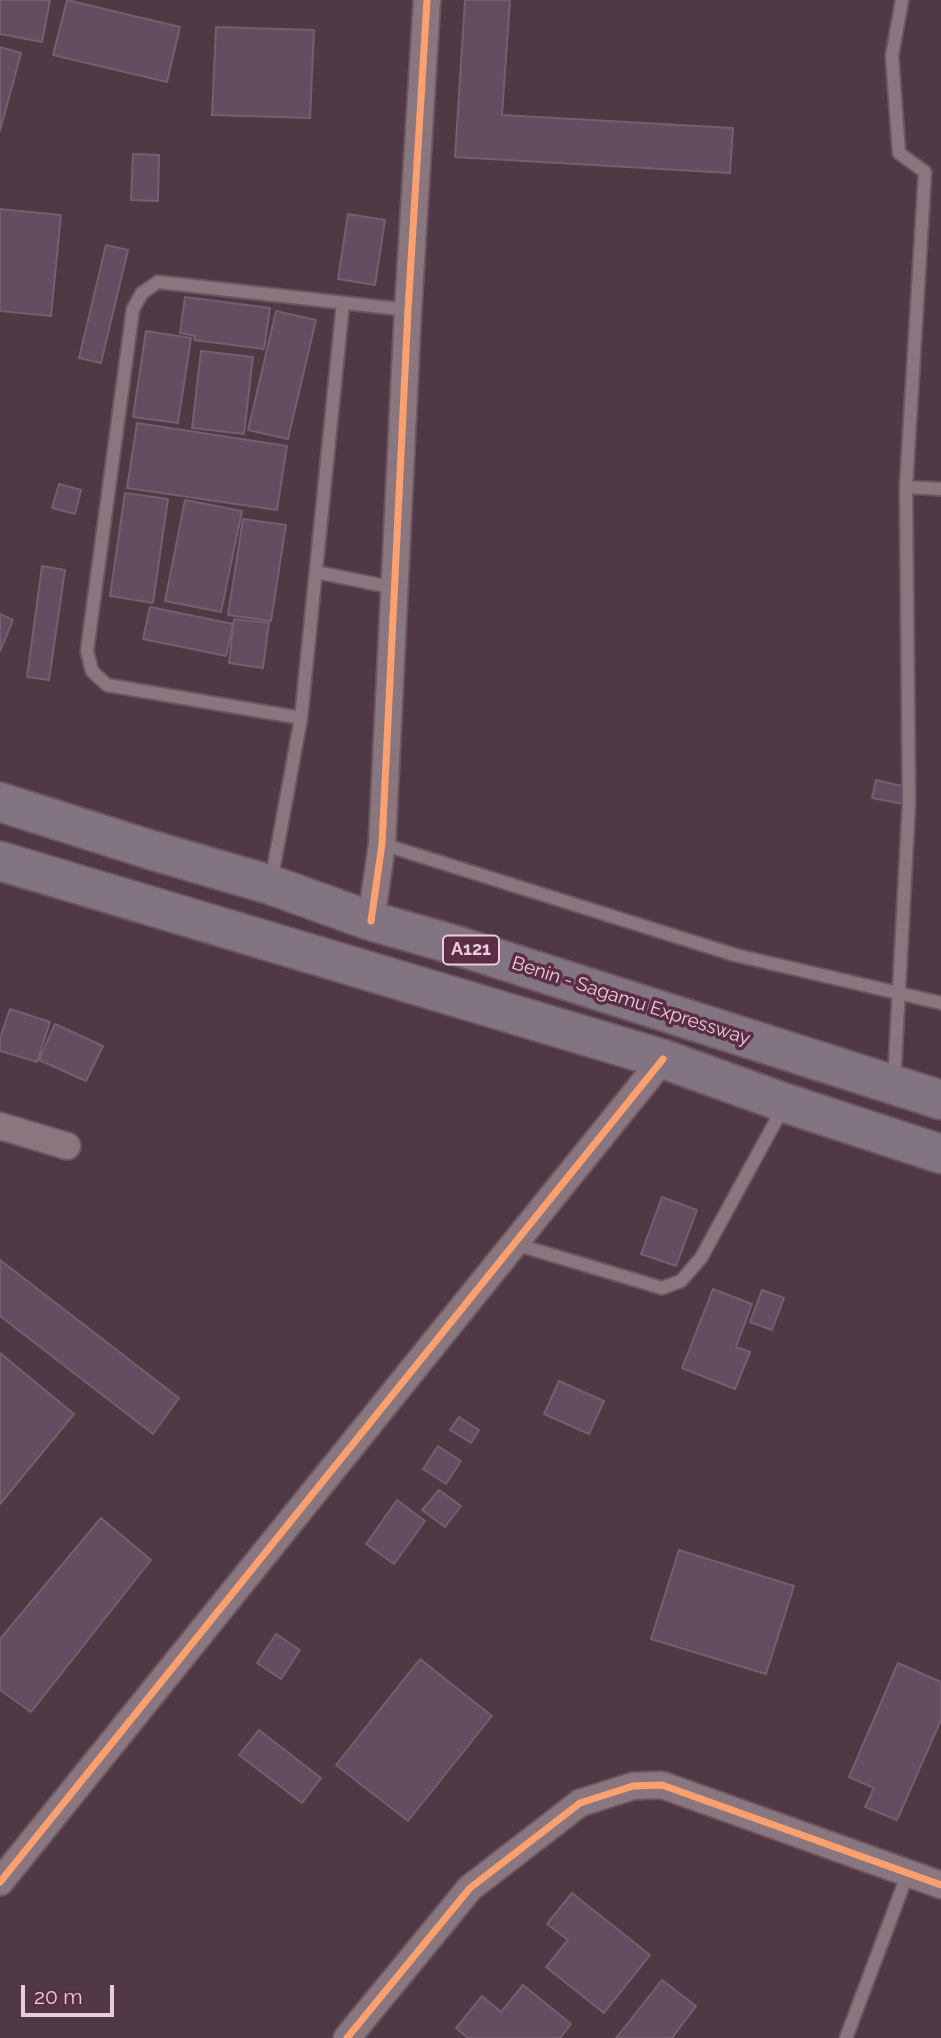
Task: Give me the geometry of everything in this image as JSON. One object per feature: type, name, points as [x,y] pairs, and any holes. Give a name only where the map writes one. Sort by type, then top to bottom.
[{"type":"highway","name":"Benin - Sagamu Expressway","points":[[0,802],[271,885],[371,921],[469,949],[941,1100]]},
{"type":"highway","name":"A121","points":[[0,861],[663,1059],[785,1103],[941,1154]]},
{"type":"street","points":[[371,921],[382,844],[408,310],[427,0]]},
{"type":"street","points":[[0,1882],[663,1059]]},
{"type":"street","points":[[0,1126],[67,1146]]},
{"type":"street","points":[[347,2038],[470,1888],[580,1803],[633,1786],[662,1785],[941,1885]]},
{"type":"lane","points":[[893,1086],[909,803],[906,487],[925,172],[899,153],[892,56],[902,0]]},
{"type":"lane","points":[[301,718],[107,685],[92,671],[87,651],[133,309],[142,293],[158,282],[408,310]]},
{"type":"lane","points":[[271,885],[301,718],[343,303]]},
{"type":"lane","points":[[906,487],[941,489]]},
{"type":"lane","points":[[316,572],[395,588]]},
{"type":"lane","points":[[382,844],[688,942],[941,1003]]},
{"type":"lane","points":[[515,1244],[663,1288],[681,1281],[701,1258],[785,1103]]},
{"type":"lane","points":[[846,2038],[908,1873]]},
{"type":"building","points":[[0,0],[50,0],[42,42],[0,34]]},
{"type":"building","points":[[67,0],[180,27],[167,82],[53,55]]},
{"type":"building","points":[[465,0],[510,0],[502,115],[733,128],[730,173],[455,157]]},
{"type":"building","points":[[216,27],[314,30],[310,118],[212,115]]},
{"type":"building","points":[[0,47],[21,53],[0,131]]},
{"type":"building","points":[[133,154],[159,155],[158,201],[131,200]]},
{"type":"building","points":[[0,209],[61,215],[51,316],[0,311]]},
{"type":"building","points":[[348,214],[385,220],[375,285],[338,279]]},
{"type":"building","points":[[106,245],[128,250],[101,363],[79,358]]},
{"type":"building","points":[[185,297],[270,308],[264,349],[194,340],[195,336],[180,333]]},
{"type":"building","points":[[276,311],[316,320],[288,439],[248,430]]},
{"type":"building","points":[[146,331],[191,338],[178,423],[133,417]]},
{"type":"building","points":[[201,351],[253,357],[244,434],[192,428]]},
{"type":"building","points":[[137,423],[287,446],[277,510],[127,488]]},
{"type":"building","points":[[59,484],[81,490],[75,514],[52,508]]},
{"type":"building","points":[[125,493],[168,499],[153,603],[110,596]]},
{"type":"building","points":[[185,500],[242,511],[221,612],[165,601]]},
{"type":"building","points":[[243,519],[286,525],[271,621],[228,615]]},
{"type":"building","points":[[42,566],[65,570],[49,680],[27,677]]},
{"type":"building","points":[[150,607],[233,624],[226,656],[143,639]]},
{"type":"building","points":[[0,614],[13,620],[0,651]]},
{"type":"building","points":[[234,619],[269,623],[263,668],[229,663]]},
{"type":"building","points":[[876,780],[907,787],[903,804],[872,798]]},
{"type":"building","points":[[10,1009],[50,1022],[37,1062],[0,1051],[0,1038]]},
{"type":"building","points":[[55,1024],[103,1046],[86,1081],[39,1060]]},
{"type":"building","points":[[662,1197],[697,1210],[676,1266],[641,1254]]},
{"type":"building","points":[[0,1260],[179,1398],[153,1434],[0,1316]]},
{"type":"building","points":[[713,1289],[752,1304],[736,1347],[750,1352],[735,1389],[682,1368]]},
{"type":"building","points":[[762,1290],[784,1298],[772,1330],[750,1322]]},
{"type":"building","points":[[0,1353],[74,1414],[0,1504]]},
{"type":"building","points":[[559,1381],[604,1401],[589,1434],[544,1414]]},
{"type":"building","points":[[459,1417],[479,1430],[471,1443],[450,1430]]},
{"type":"building","points":[[438,1446],[461,1461],[446,1484],[423,1469]]},
{"type":"building","points":[[439,1490],[461,1506],[445,1527],[422,1510]]},
{"type":"building","points":[[397,1500],[425,1521],[394,1564],[366,1544]]},
{"type":"building","points":[[101,1518],[151,1560],[31,1712],[0,1690],[0,1639]]},
{"type":"building","points":[[679,1550],[794,1586],[766,1674],[651,1639]]},
{"type":"building","points":[[276,1634],[300,1650],[281,1679],[257,1663]]},
{"type":"building","points":[[420,1659],[492,1716],[408,1821],[336,1765]]},
{"type":"building","points":[[898,1663],[941,1682],[941,1720],[897,1820],[865,1807],[874,1788],[849,1777]]},
{"type":"building","points":[[259,1730],[321,1778],[302,1803],[239,1755]]},
{"type":"building","points":[[572,1893],[650,1955],[604,2013],[546,1967],[568,1940],[547,1924]]},
{"type":"building","points":[[662,1980],[696,2006],[672,2038],[616,2038]]},
{"type":"building","points":[[523,1985],[571,2024],[560,2038],[468,2038],[456,2028],[482,1996],[501,2012]]},
{"type":"cycle path","points":[[371,921],[382,844],[408,310],[427,0]]},
{"type":"cycle path","points":[[0,1882],[663,1059]]},
{"type":"cycle path","points":[[347,2038],[470,1888],[580,1803],[633,1786],[662,1785],[941,1885]]}]
